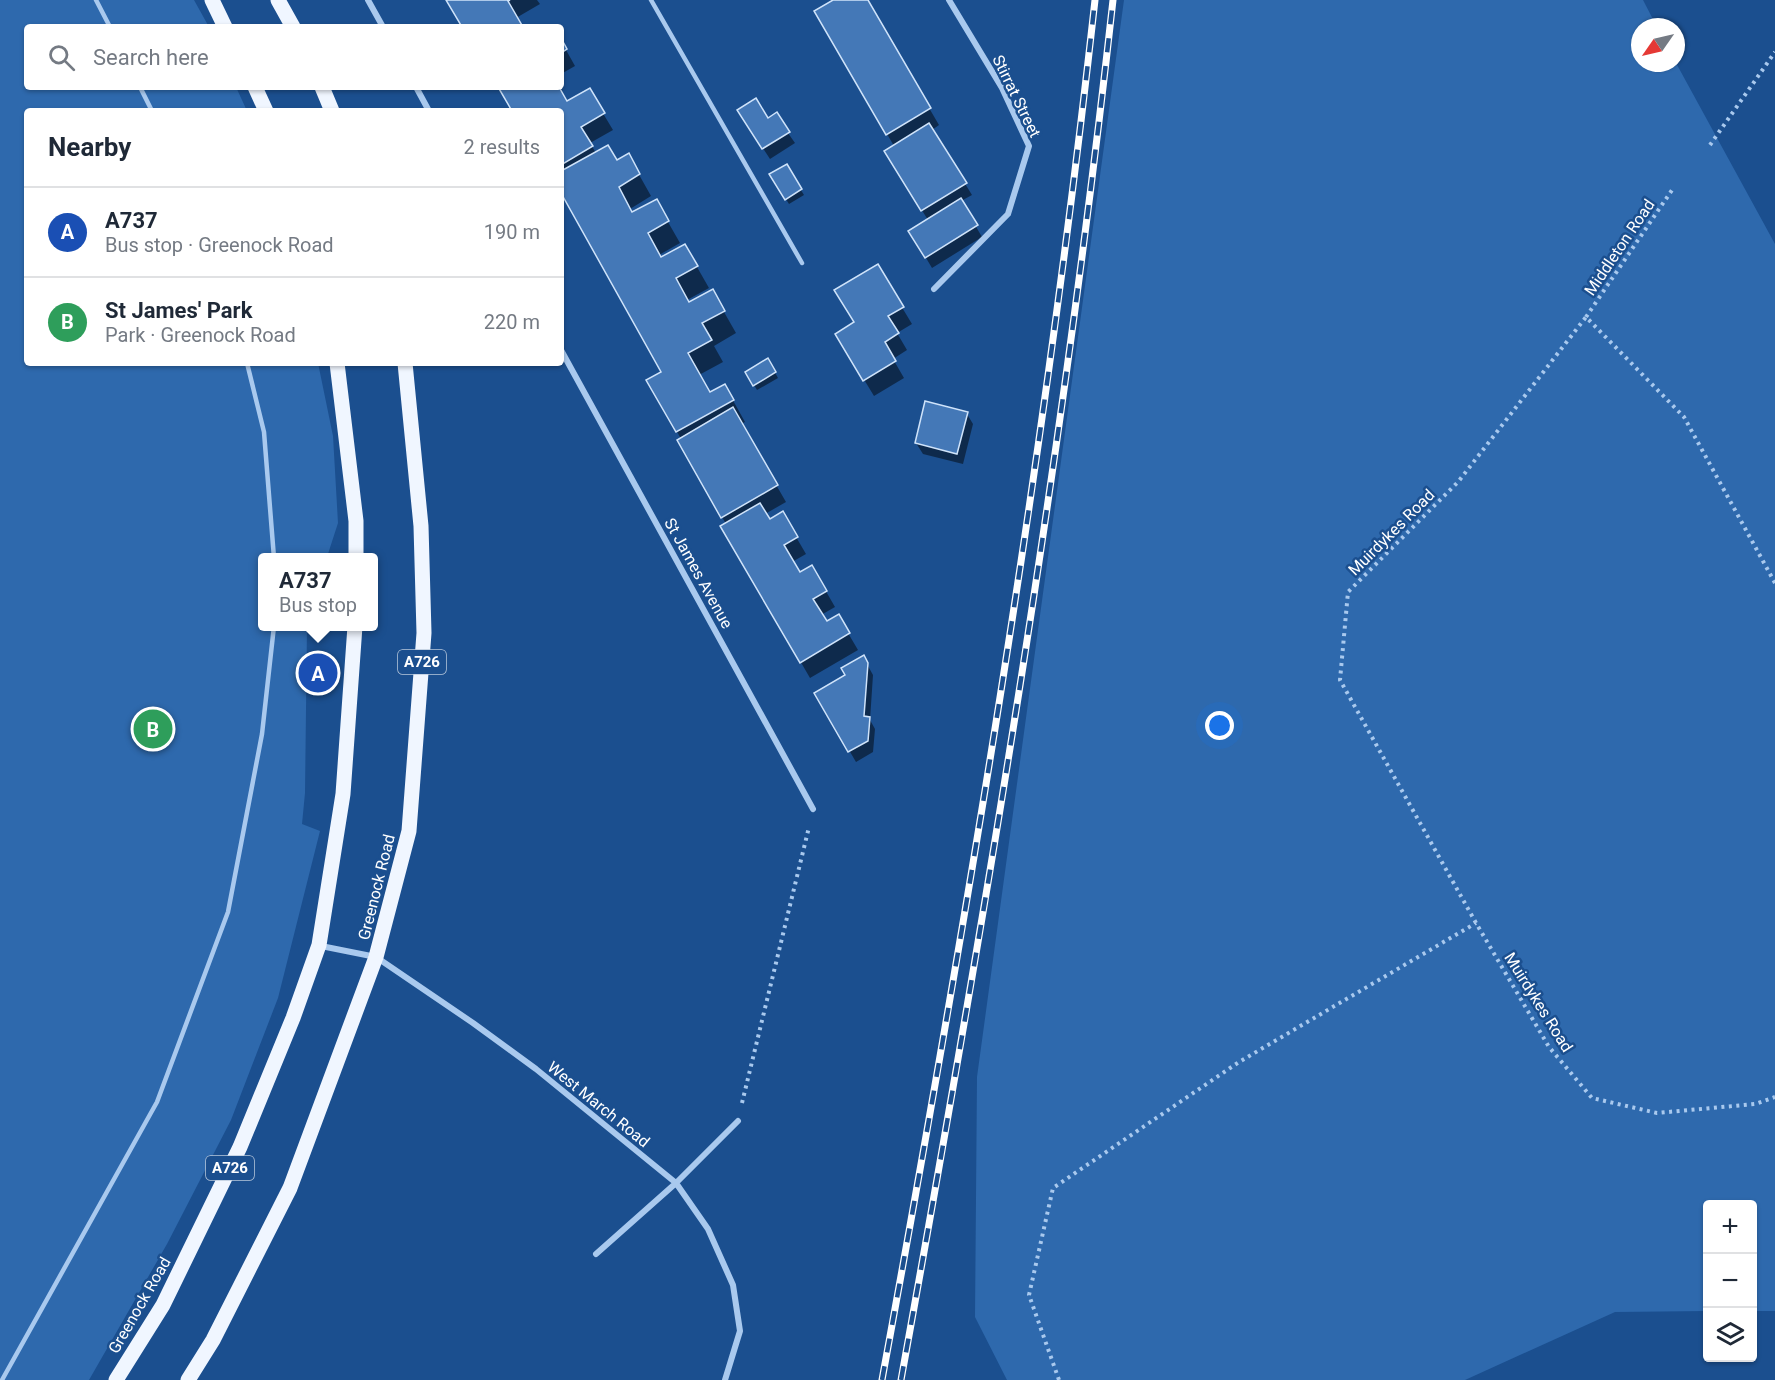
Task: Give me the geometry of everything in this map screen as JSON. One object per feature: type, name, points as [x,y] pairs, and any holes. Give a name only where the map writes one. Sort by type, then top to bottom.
[{"type":"main road","points":[[212,0],[224,24]]},
{"type":"main road","points":[[278,0],[291,24]]},
{"type":"main road","points":[[256,90],[265,108]]},
{"type":"main road","points":[[323,90],[331,108]]},
{"type":"main road","points":[[337,366],[356,521],[356,553]]},
{"type":"main road","name":"Greenock Road","points":[[188,1380],[213,1340],[290,1188],[376,957],[409,831],[424,633],[421,526],[405,366]]},
{"type":"main road","name":"Greenock Road","points":[[116,1380],[163,1305],[240,1147],[293,1018],[319,945],[343,794],[355,631]]},
{"type":"street","points":[[368,0],[381,24]]},
{"type":"street","name":"Stirrat Street","points":[[934,289],[1008,214],[1029,146],[1002,88],[949,0]]},
{"type":"street","points":[[418,90],[427,108]]},
{"type":"street","name":"St James Avenue","points":[[564,355],[813,809]]},
{"type":"street","name":"West March Road","points":[[319,945],[376,957],[536,1069],[676,1183],[708,1229],[733,1285],[740,1331],[725,1380]]},
{"type":"street","points":[[596,1254],[676,1183],[738,1121]]},
{"type":"lane","points":[[96,0],[108,24]]},
{"type":"lane","points":[[651,0],[802,263]]},
{"type":"lane","points":[[142,90],[150,108]]},
{"type":"lane","points":[[248,366],[264,432],[274,553]]},
{"type":"lane","points":[[2,1380],[157,1102],[224,923],[262,734],[274,631]]},
{"type":"path","points":[[1710,145],[1775,52]]},
{"type":"path","name":"Middleton Road","points":[[1586,317],[1672,190]]},
{"type":"path","points":[[1586,317],[1684,417],[1775,584]]},
{"type":"path","name":"Muirdykes Road","points":[[1586,317],[1458,482],[1348,592],[1340,680],[1476,923],[1549,1047],[1592,1098],[1657,1113],[1755,1104],[1775,1097]]},
{"type":"path","points":[[738,1121],[813,809]]},
{"type":"path","points":[[1059,1380],[1029,1295],[1053,1188],[1239,1062],[1476,923]]},
{"type":"shaded area","points":[[0,0],[194,0],[207,24],[24,24],[24,90],[237,90],[246,108],[24,108],[24,366],[319,366],[333,436],[338,523],[328,553],[258,553],[258,631],[307,631],[305,793],[302,824],[320,831],[278,998],[231,1120],[167,1244],[89,1380],[0,1380]]},
{"type":"shaded area","points":[[1124,0],[1643,0],[1652,18],[1631,18],[1631,72],[1681,72],[1775,244],[1775,1311],[1757,1311],[1757,1200],[1703,1200],[1703,1311],[1615,1312],[1465,1380],[1007,1380],[975,1317],[977,1077]]},
{"type":"building","points":[[446,0],[510,0],[508,1],[521,24],[460,24]]},
{"type":"building","points":[[833,0],[868,0],[931,108],[886,135],[814,11]]},
{"type":"building","points":[[590,88],[605,113],[581,127],[593,146],[564,163],[564,108],[510,108],[500,90],[561,90],[567,101]]},
{"type":"building","points":[[756,98],[768,118],[777,112],[790,132],[762,149],[737,110]]},
{"type":"building","points":[[929,123],[967,183],[921,211],[884,151]]},
{"type":"building","points":[[608,145],[617,160],[629,153],[640,174],[619,187],[632,212],[657,199],[669,221],[648,233],[661,257],[685,244],[698,266],[676,278],[689,302],[713,289],[725,311],[702,323],[712,340],[688,353],[710,392],[725,384],[734,400],[676,432],[646,380],[661,372],[564,198],[564,169]]},
{"type":"building","points":[[787,164],[802,189],[785,200],[769,174]]},
{"type":"building","points":[[961,198],[978,225],[925,258],[908,231]]},
{"type":"building","points":[[878,264],[904,307],[888,316],[899,333],[885,342],[896,361],[863,381],[835,334],[854,322],[834,290]]},
{"type":"building","points":[[768,358],[776,372],[753,386],[745,372]]},
{"type":"building","points":[[925,401],[968,412],[957,454],[915,443]]},
{"type":"building","points":[[733,407],[778,485],[721,518],[677,440]]},
{"type":"building","points":[[760,503],[770,519],[783,511],[798,537],[784,545],[800,572],[812,565],[827,591],[813,599],[827,621],[839,614],[850,633],[800,663],[720,526]]},
{"type":"building","points":[[864,655],[868,663],[864,716],[870,717],[868,741],[848,752],[814,693],[845,675],[841,668]]},
{"type":"railway","points":[[882,1380],[944,1036],[1001,692],[1052,347],[1095,0]]},
{"type":"railway","points":[[901,1380],[962,1036],[1019,692],[1070,347],[1113,0]]},
{"type":"place","name":"A737","points":[[318,673]]},
{"type":"place","name":"St James' Park","points":[[153,729]]}]
